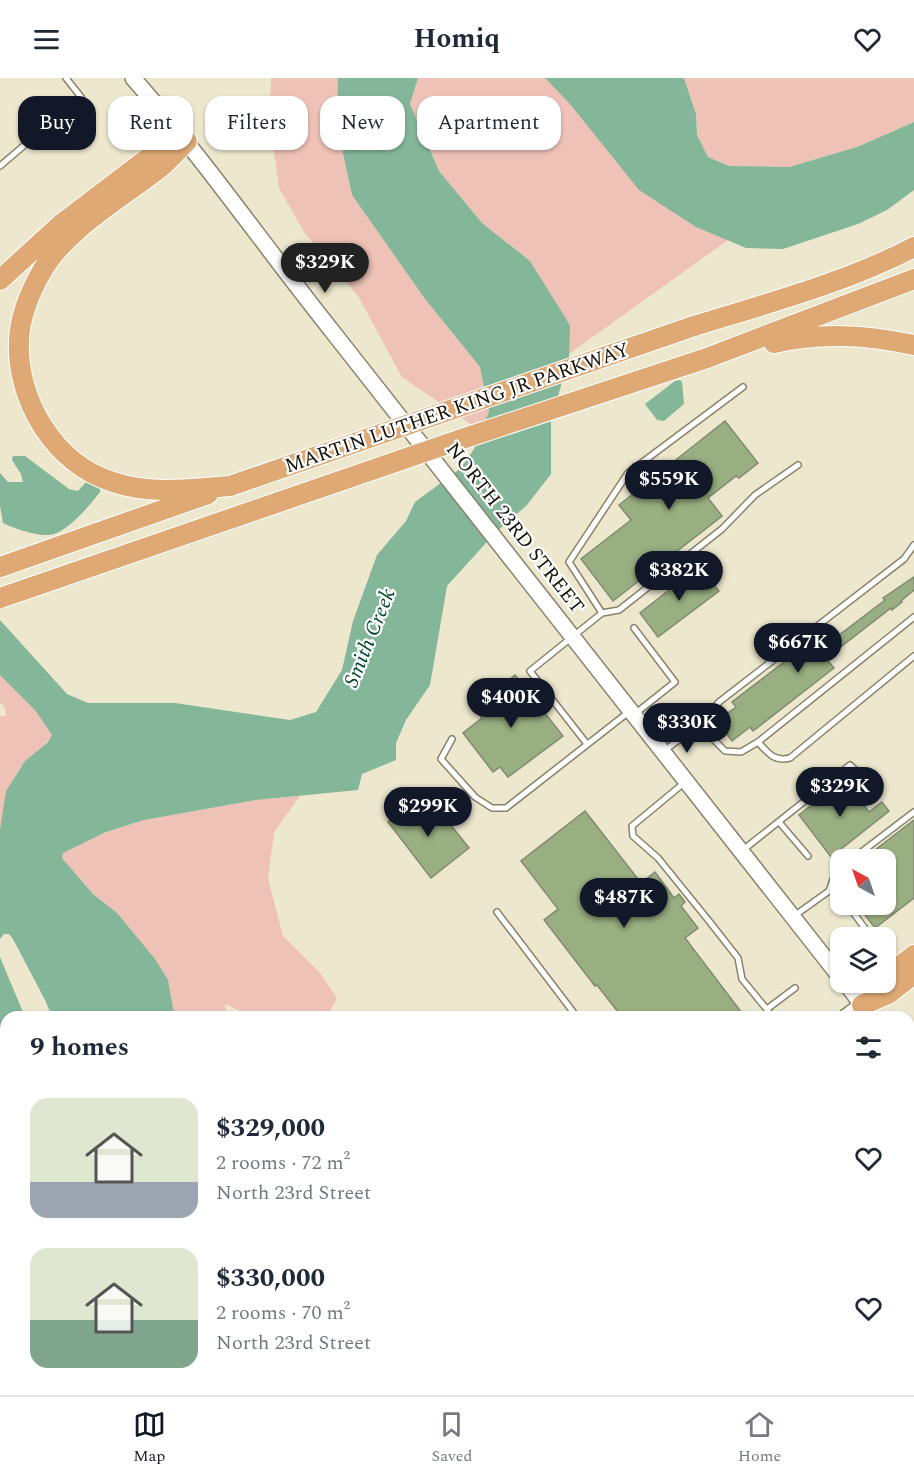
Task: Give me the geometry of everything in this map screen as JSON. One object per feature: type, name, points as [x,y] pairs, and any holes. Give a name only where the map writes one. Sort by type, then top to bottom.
[{"type":"highway","points":[[0,280],[60,225],[152,154],[163,150]]},
{"type":"highway","points":[[178,150],[163,165],[86,223],[62,246],[42,270],[22,314],[19,359],[23,384],[32,408],[45,429],[63,452],[88,470],[110,482],[138,489],[168,490],[230,486]]},
{"type":"highway","name":"MARTIN LUTHER KING JR PARKWAY","points":[[0,567],[694,326],[805,291],[860,271],[914,247]]},
{"type":"highway","name":"MARTIN LUTHER KING JR PARKWAY","points":[[0,598],[459,440],[706,358],[914,279]]},
{"type":"highway","points":[[706,358],[793,339],[822,336],[855,335],[914,345]]},
{"type":"highway","points":[[896,969],[914,955]]},
{"type":"highway","points":[[867,1011],[914,974]]},
{"type":"highway","points":[[867,1011],[874,993]]},
{"type":"main road","name":"NORTH 23RD STREET","points":[[134,78],[149,96]]},
{"type":"main road","name":"NORTH 23RD STREET","points":[[193,149],[330,329],[440,465],[830,964]]},
{"type":"main road","points":[[853,993],[867,1011]]},
{"type":"lane","points":[[0,166],[81,97],[66,78]]},
{"type":"lane","points":[[602,613],[569,562],[628,473],[743,387]]},
{"type":"lane","points":[[587,744],[531,671],[602,613],[619,610],[722,529],[755,495],[798,465]]},
{"type":"lane","points":[[664,751],[699,725],[719,702],[904,559],[914,545]]},
{"type":"lane","points":[[699,725],[725,751],[741,752],[758,742],[914,617]]},
{"type":"lane","points":[[452,740],[441,759],[475,797],[492,808],[506,808],[587,744],[675,681],[634,628]]},
{"type":"lane","points":[[758,742],[773,758],[781,760],[790,758],[914,656]]},
{"type":"lane","points":[[742,851],[850,765],[871,785]]},
{"type":"lane","points":[[687,780],[632,826],[633,836],[658,858],[717,930],[738,958],[742,979],[767,1010],[795,988]]},
{"type":"lane","points":[[865,849],[914,812]]},
{"type":"lane","points":[[779,822],[808,856]]},
{"type":"lane","points":[[793,917],[830,888]]},
{"type":"lane","points":[[497,912],[572,1011]]},
{"type":"shaded area","points":[[271,78],[338,78],[338,96],[320,96],[320,150],[342,150],[352,195],[425,299],[480,367],[489,412],[481,431],[402,377],[358,296],[304,232],[279,188],[274,150],[308,150],[308,96],[271,96]]},
{"type":"shaded area","points":[[418,78],[545,78],[696,227],[728,240],[569,354],[569,325],[530,261],[482,223],[439,171],[430,150],[561,150],[561,96],[417,96],[417,120],[410,104]]},
{"type":"shaded area","points":[[684,78],[914,78],[914,122],[857,147],[789,167],[729,166],[708,157],[697,135],[696,114]]},
{"type":"shaded area","points":[[0,675],[35,710],[53,734],[25,762],[14,778],[3,810],[0,829],[0,716],[6,716],[5,708],[0,702]]},
{"type":"shaded area","points":[[300,796],[274,832],[268,879],[283,936],[320,973],[337,998],[330,1011],[240,1011],[225,1004],[226,1011],[172,1011],[117,913],[93,894],[62,858],[63,853],[106,832],[144,820],[256,800]]},
{"type":"water","name":"Smith Creek","points":[[338,78],[418,78],[410,104],[417,120],[417,150],[430,150],[439,171],[482,223],[530,261],[570,326],[569,358],[551,420],[551,474],[527,505],[495,533],[447,586],[430,685],[406,720],[396,743],[396,760],[362,774],[358,790],[256,800],[144,820],[106,832],[63,853],[62,858],[93,894],[117,913],[155,959],[168,980],[173,1011],[50,1011],[13,939],[9,934],[4,934],[0,939],[0,829],[6,791],[25,761],[48,742],[52,735],[35,710],[0,675],[0,620],[67,694],[88,703],[175,703],[290,720],[316,712],[342,670],[353,621],[377,555],[406,521],[415,502],[461,468],[474,449],[489,412],[480,367],[425,299],[352,195],[342,150],[405,150],[405,96],[338,96]]},
{"type":"water","points":[[545,78],[684,78],[696,114],[697,135],[708,157],[729,166],[789,167],[857,147],[914,122],[914,190],[887,210],[858,224],[783,249],[746,248],[696,227],[639,190],[570,104]]},
{"type":"water","points":[[680,380],[684,404],[664,421],[657,420],[645,404],[675,381]]},
{"type":"water","points":[[13,456],[25,456],[69,489],[78,491],[87,481],[101,485],[100,492],[73,522],[54,534],[35,534],[3,523],[0,506],[0,473],[8,482],[23,482],[12,460]]},
{"type":"water","points":[[0,957],[22,1011],[0,1011]]},
{"type":"building","points":[[725,421],[758,463],[739,478],[736,476],[708,498],[722,516],[613,601],[581,559],[631,520],[619,505]]},
{"type":"building","points":[[700,566],[719,591],[658,637],[640,613]]},
{"type":"building","points":[[914,577],[914,590],[902,602],[833,653],[827,660],[834,668],[753,731],[750,727],[732,741],[717,721],[736,707],[732,702],[813,640],[819,649],[826,645],[885,600],[883,598]]},
{"type":"building","points":[[515,675],[563,736],[508,777],[500,767],[493,772],[463,733],[482,718],[474,708]]},
{"type":"building","points":[[844,780],[869,812],[882,802],[889,811],[841,849],[830,849],[830,856],[799,815]]},
{"type":"building","points":[[416,800],[429,816],[438,809],[469,848],[431,878],[388,822]]},
{"type":"building","points":[[585,811],[641,883],[655,872],[674,898],[679,894],[685,902],[681,906],[698,928],[685,938],[740,1011],[617,1011],[544,920],[558,909],[521,861]]},
{"type":"building","points":[[914,820],[914,898],[896,912],[896,849],[876,849]]},
{"type":"building","points":[[865,915],[892,915],[876,927]]}]
